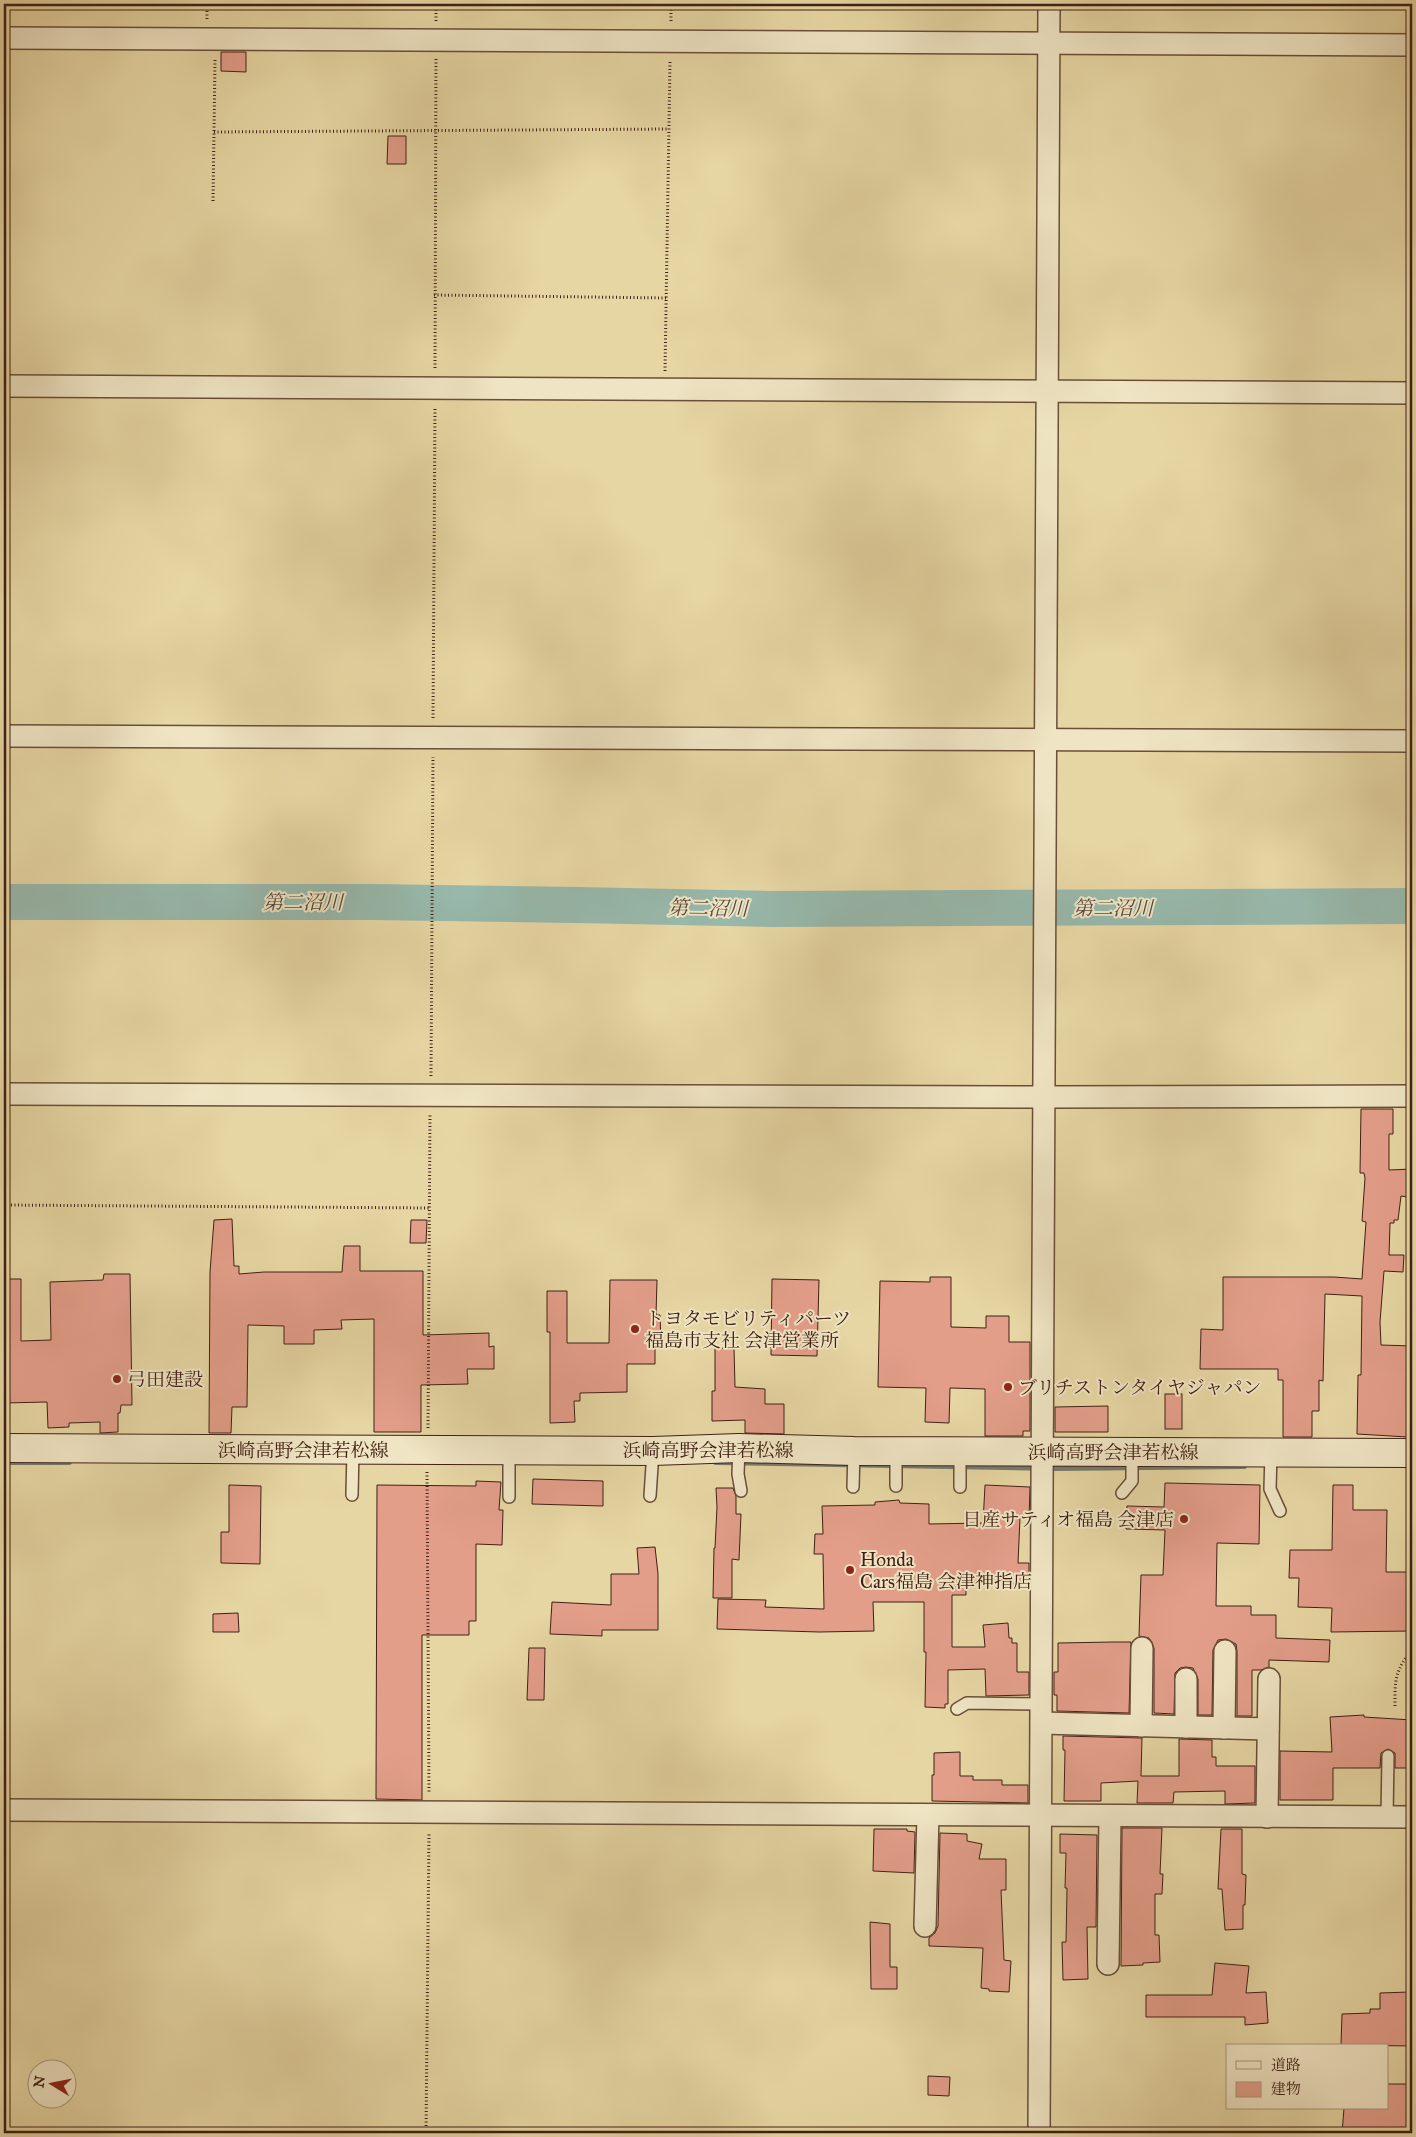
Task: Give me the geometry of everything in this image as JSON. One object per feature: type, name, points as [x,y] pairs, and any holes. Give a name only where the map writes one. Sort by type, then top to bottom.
[{"type":"main road","name":"浜崎高野会津若松線","points":[[4,1448],[352,1450],[427,1460],[508,1451],[653,1464],[738,1461],[896,1462],[960,1472],[1043,1455],[1132,1452],[1412,1453]]},
{"type":"street","points":[[1039,2133],[1049,4]]},
{"type":"street","points":[[4,38],[1412,45]]},
{"type":"street","points":[[4,386],[1412,393]]},
{"type":"street","points":[[4,736],[433,739],[1047,738],[1412,741]]},
{"type":"street","points":[[4,1094],[1045,1097],[1412,1096]]},
{"type":"street","points":[[1141,1726],[1142,1648]]},
{"type":"street","points":[[1224,1728],[1225,1651]]},
{"type":"street","points":[[1186,1679],[1186,1727]]},
{"type":"street","points":[[1267,1817],[1269,1679]]},
{"type":"street","points":[[1042,1714],[1141,1726],[1268,1729]]},
{"type":"street","points":[[4,1810],[429,1811],[1041,1817],[1412,1817]]},
{"type":"street","points":[[925,1926],[928,1815]]},
{"type":"street","points":[[1108,1964],[1110,1817]]},
{"type":"lane","points":[[352,1450],[352,1495]]},
{"type":"lane","points":[[508,1451],[509,1497]]},
{"type":"lane","points":[[1122,1493],[1132,1481],[1132,1452]]},
{"type":"lane","points":[[1271,1453],[1270,1489],[1280,1511]]},
{"type":"lane","points":[[738,1461],[741,1491]]},
{"type":"lane","points":[[896,1462],[896,1486]]},
{"type":"lane","points":[[853,1487],[854,1463]]},
{"type":"lane","points":[[650,1496],[653,1464]]},
{"type":"lane","points":[[957,1709],[967,1703],[1042,1714]]},
{"type":"lane","points":[[1387,1817],[1388,1756]]},
{"type":"path","points":[[426,2133],[429,1811],[427,1460],[432,917],[436,4]]},
{"type":"path","points":[[665,390],[671,4]]},
{"type":"path","points":[[213,202],[216,38]]},
{"type":"path","points":[[214,132],[669,129]]},
{"type":"path","points":[[434,295],[666,298]]},
{"type":"path","points":[[4,1205],[430,1208]]},
{"type":"path","points":[[1395,1706],[1395,1684],[1398,1668],[1407,1656],[1412,1655]]},
{"type":"building","points":[[221,52],[246,52],[246,72],[221,71]]},
{"type":"building","points":[[388,136],[406,136],[406,164],[387,164]]},
{"type":"building","points":[[1361,1109],[1393,1109],[1393,1134],[1389,1134],[1389,1170],[1412,1169],[1412,1186],[1408,1186],[1407,1197],[1401,1196],[1398,1220],[1390,1223],[1389,1255],[1404,1255],[1403,1272],[1384,1271],[1380,1322],[1381,1345],[1412,1346],[1412,1402],[1409,1402],[1408,1437],[1357,1434],[1358,1375],[1361,1375],[1362,1296],[1325,1294],[1323,1381],[1319,1380],[1319,1411],[1312,1411],[1312,1437],[1283,1437],[1283,1380],[1278,1380],[1278,1369],[1200,1369],[1201,1329],[1223,1330],[1223,1277],[1334,1277],[1362,1279],[1366,1222],[1362,1221],[1365,1178],[1364,1173],[1360,1173]]},
{"type":"building","points":[[232,1219],[234,1266],[239,1266],[239,1274],[264,1272],[342,1272],[344,1246],[360,1246],[360,1271],[423,1271],[423,1335],[489,1333],[489,1347],[494,1346],[494,1369],[467,1369],[468,1384],[421,1385],[421,1432],[374,1432],[374,1319],[341,1320],[342,1329],[314,1330],[314,1344],[284,1344],[284,1326],[248,1325],[247,1407],[232,1407],[231,1433],[209,1433],[210,1272],[214,1220]]},
{"type":"building","points":[[411,1220],[427,1220],[426,1243],[410,1243]]},
{"type":"building","points":[[104,1274],[130,1274],[132,1405],[121,1405],[120,1413],[118,1413],[118,1432],[100,1433],[100,1422],[69,1423],[69,1427],[48,1428],[47,1402],[4,1403],[4,1279],[21,1279],[21,1341],[51,1340],[50,1282],[103,1280]]},
{"type":"building","points":[[930,1277],[951,1277],[951,1327],[986,1328],[986,1316],[1009,1316],[1009,1342],[1030,1342],[1030,1431],[1023,1431],[1023,1436],[985,1436],[985,1389],[950,1388],[949,1423],[925,1422],[926,1388],[878,1387],[880,1281],[930,1282]]},
{"type":"building","points":[[772,1279],[819,1280],[817,1356],[771,1355]]},
{"type":"building","points":[[610,1280],[657,1280],[656,1315],[660,1315],[661,1343],[655,1344],[655,1364],[627,1364],[627,1392],[580,1393],[580,1401],[574,1401],[575,1422],[550,1423],[550,1332],[547,1332],[547,1291],[567,1291],[567,1343],[609,1343]]},
{"type":"building","points":[[715,1348],[734,1348],[735,1387],[765,1389],[765,1404],[784,1404],[784,1434],[745,1433],[745,1420],[712,1421],[712,1391],[715,1391]]},
{"type":"building","points":[[1165,1394],[1182,1394],[1182,1429],[1165,1429]]},
{"type":"building","points":[[1108,1406],[1108,1432],[1055,1432],[1055,1407]]},
{"type":"building","points":[[533,1479],[603,1481],[603,1506],[532,1504]]},
{"type":"building","points":[[476,1481],[501,1482],[499,1510],[503,1510],[502,1545],[476,1544],[476,1621],[469,1621],[469,1635],[422,1635],[422,1800],[376,1799],[377,1485],[476,1486]]},
{"type":"building","points":[[1165,1483],[1260,1485],[1259,1544],[1217,1543],[1216,1606],[1251,1606],[1251,1615],[1276,1615],[1276,1638],[1330,1640],[1329,1662],[1269,1660],[1269,1667],[1261,1670],[1252,1670],[1252,1716],[1237,1716],[1236,1644],[1226,1639],[1218,1640],[1213,1650],[1212,1715],[1198,1715],[1198,1679],[1193,1668],[1186,1667],[1180,1668],[1175,1673],[1174,1714],[1154,1713],[1154,1648],[1149,1638],[1139,1636],[1141,1575],[1163,1575],[1165,1530],[1126,1529],[1127,1506],[1164,1507]]},
{"type":"building","points":[[229,1485],[261,1486],[260,1564],[221,1563],[221,1532],[229,1532]]},
{"type":"building","points":[[985,1485],[1030,1487],[1029,1519],[1020,1518],[1018,1563],[1029,1563],[1029,1585],[966,1581],[966,1595],[952,1595],[952,1647],[985,1647],[983,1625],[1008,1623],[1009,1638],[1012,1638],[1012,1643],[1017,1643],[1017,1672],[1029,1672],[1029,1695],[986,1696],[985,1669],[948,1670],[948,1704],[945,1704],[945,1708],[925,1707],[926,1652],[924,1652],[924,1602],[873,1602],[874,1631],[819,1632],[717,1629],[718,1599],[766,1600],[765,1607],[824,1609],[823,1554],[814,1554],[815,1534],[823,1534],[822,1506],[875,1505],[875,1502],[899,1500],[900,1503],[929,1504],[929,1524],[983,1523]]},
{"type":"building","points":[[1333,1485],[1353,1485],[1353,1510],[1387,1510],[1386,1572],[1412,1572],[1412,1631],[1331,1632],[1332,1608],[1298,1607],[1299,1578],[1289,1578],[1290,1550],[1332,1550]]},
{"type":"building","points":[[716,1488],[733,1488],[736,1496],[736,1514],[741,1514],[739,1560],[732,1559],[732,1598],[713,1598],[717,1507]]},
{"type":"building","points":[[655,1547],[658,1574],[658,1630],[602,1630],[602,1636],[550,1634],[552,1602],[611,1605],[611,1574],[639,1574],[637,1548]]},
{"type":"building","points":[[238,1613],[239,1632],[213,1632],[213,1614]]},
{"type":"building","points":[[1131,1642],[1129,1713],[1057,1711],[1057,1695],[1054,1695],[1054,1672],[1058,1672],[1058,1643]]},
{"type":"building","points":[[529,1648],[545,1648],[544,1700],[527,1700]]},
{"type":"building","points":[[1364,1715],[1364,1717],[1412,1720],[1412,1768],[1395,1768],[1395,1753],[1388,1749],[1381,1753],[1380,1768],[1333,1768],[1333,1800],[1280,1800],[1280,1751],[1332,1752],[1330,1717]]},
{"type":"building","points":[[1063,1736],[1142,1738],[1141,1776],[1179,1776],[1179,1739],[1212,1740],[1212,1757],[1216,1757],[1216,1766],[1255,1766],[1255,1803],[1225,1804],[1225,1791],[1174,1792],[1173,1803],[1137,1803],[1138,1781],[1101,1783],[1101,1801],[1064,1801],[1065,1750],[1063,1750]]},
{"type":"building","points":[[960,1752],[960,1776],[973,1776],[973,1780],[1002,1780],[1002,1785],[1028,1785],[1028,1803],[932,1801],[934,1753]]},
{"type":"building","points":[[1122,1828],[1162,1828],[1160,1874],[1163,1874],[1162,1894],[1155,1894],[1155,1935],[1159,1935],[1160,1962],[1121,1966]]},
{"type":"building","points":[[874,1829],[907,1829],[907,1831],[915,1832],[914,1873],[873,1871]]},
{"type":"building","points":[[1221,1829],[1242,1829],[1242,1874],[1246,1875],[1243,1929],[1225,1930],[1222,1889],[1218,1889]]},
{"type":"building","points":[[940,1833],[967,1834],[967,1841],[982,1844],[979,1859],[1006,1859],[1006,1890],[1001,1890],[1004,1960],[1011,1961],[1009,1992],[989,1991],[989,1989],[981,1988],[983,1948],[929,1946],[929,1938],[935,1933],[938,1926]]},
{"type":"building","points":[[1060,1834],[1097,1835],[1096,1927],[1087,1927],[1088,1979],[1063,1980],[1062,1942],[1066,1942],[1067,1888],[1065,1888],[1066,1853],[1060,1853]]},
{"type":"building","points":[[870,1922],[890,1924],[890,1967],[897,1967],[897,1989],[871,1989]]},
{"type":"building","points":[[1215,1963],[1249,1966],[1246,1993],[1266,1992],[1268,2023],[1245,2025],[1245,2017],[1146,2017],[1146,1995],[1212,1995]]},
{"type":"building","points":[[1409,1992],[1409,2017],[1412,2017],[1412,2046],[1341,2044],[1342,2014],[1370,2013],[1370,2009],[1380,2009],[1380,1993]]},
{"type":"building","points":[[928,2076],[950,2077],[949,2096],[928,2095]]},
{"type":"building","points":[[1388,2084],[1412,2084],[1412,2133],[1342,2133],[1344,2110],[1388,2110]]},
{"type":"waterway","name":"第二沼川","points":[[4,902],[372,902],[772,909],[1412,906]]},
{"type":"waterway","points":[[4,1462],[69,1462]]},
{"type":"waterway","points":[[716,1462],[1056,1468],[1244,1466]]},
{"type":"place","name":"トヨタモビリティパーツ 福島市支社 会津営業所","points":[[635,1329]]},
{"type":"place","name":"弓田建設","points":[[117,1379]]},
{"type":"place","name":"ブリチストンタイヤジャパン","points":[[1008,1387]]},
{"type":"place","name":"日産サティオ福島 会津店","points":[[1184,1519]]},
{"type":"place","name":"Honda Cars福島 会津神指店","points":[[850,1570]]}]
